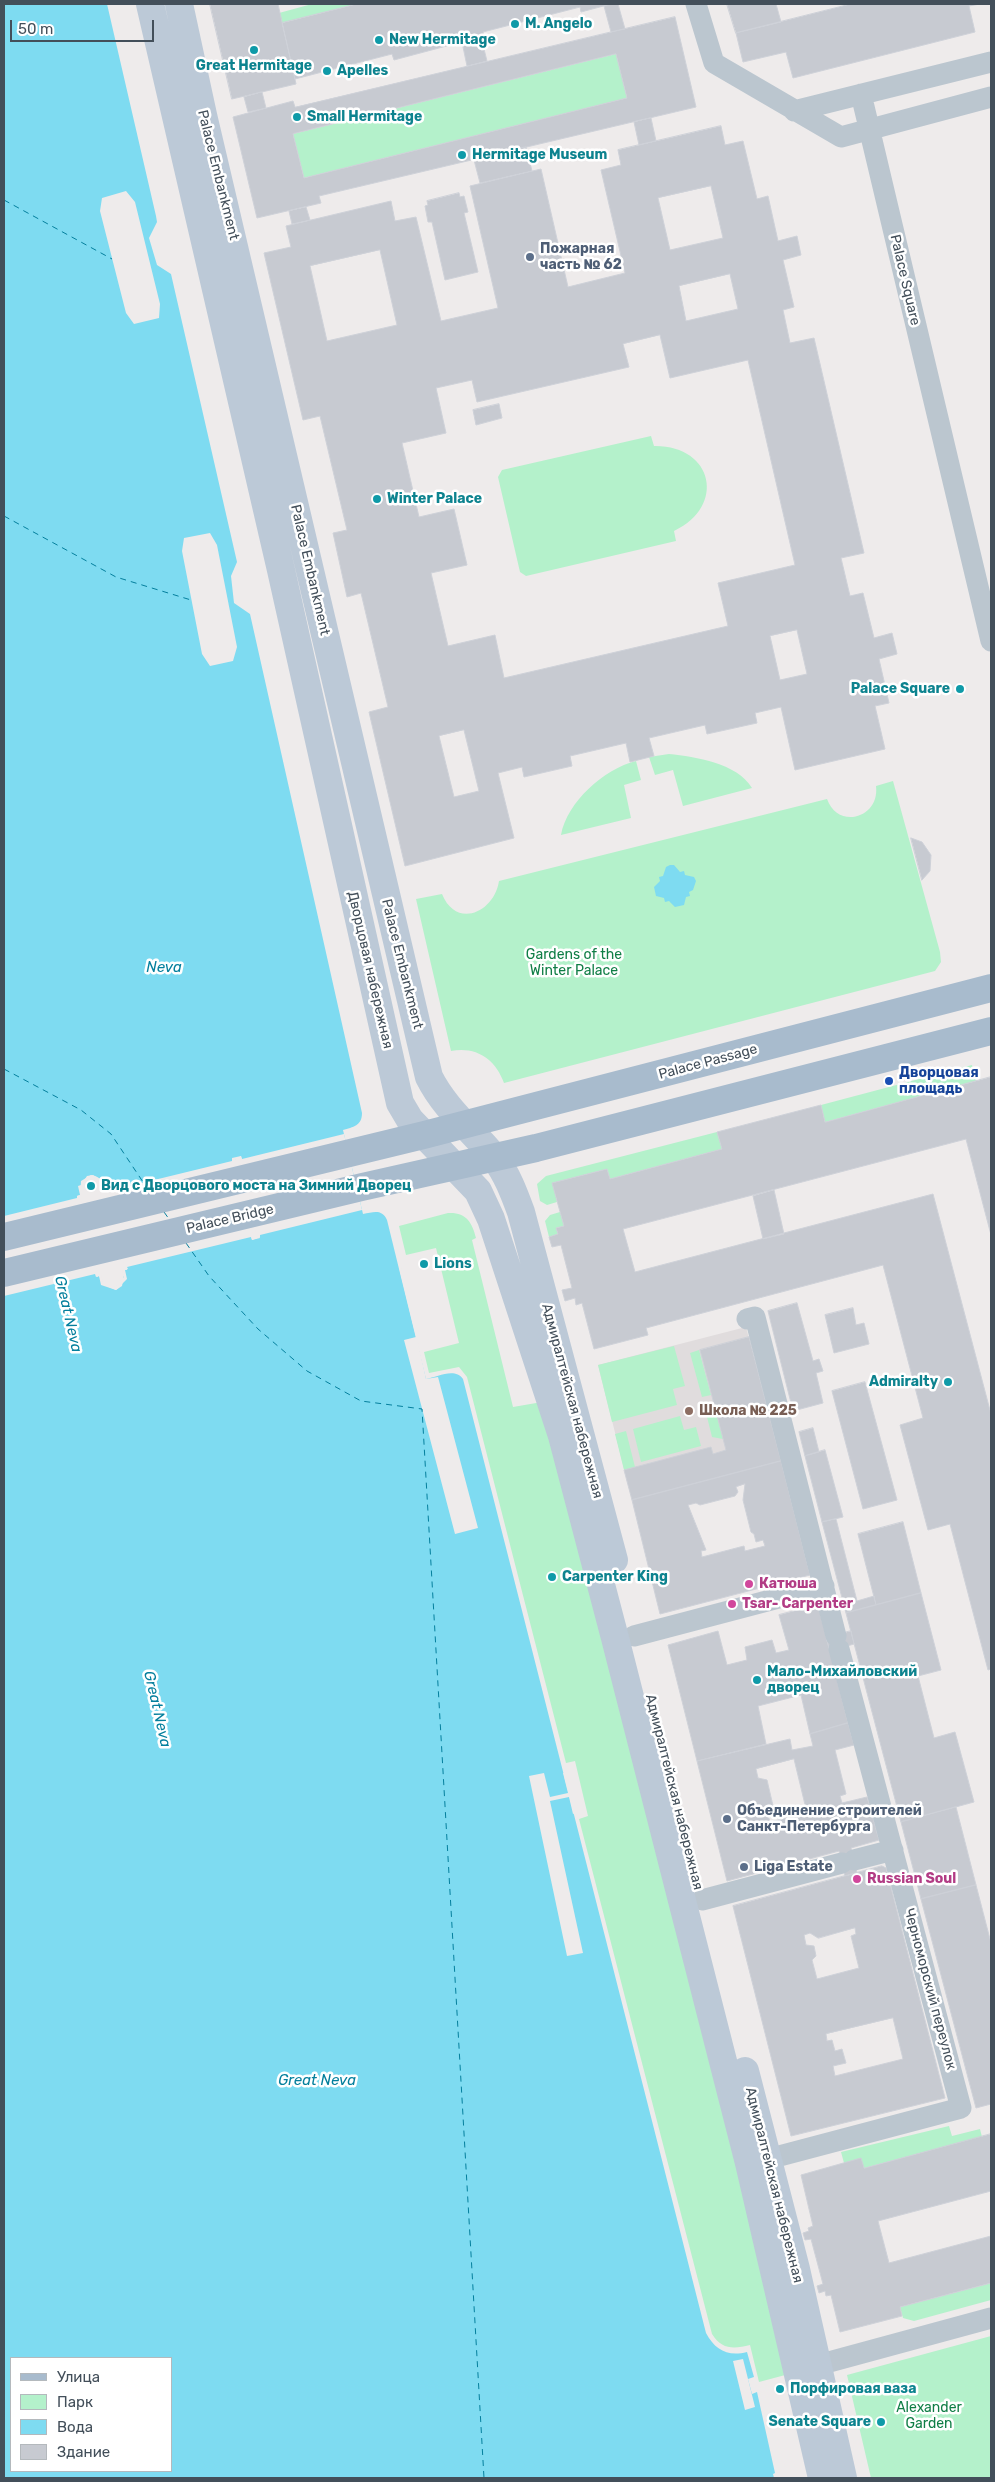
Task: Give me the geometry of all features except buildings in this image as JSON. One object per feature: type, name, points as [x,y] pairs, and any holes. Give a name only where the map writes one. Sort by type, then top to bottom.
[{"type":"main road","name":"Дворцовая набережная","points":[[150,4],[282,570],[395,1085],[400,1103],[410,1120],[424,1135]]},
{"type":"main road","name":"Palace Embankment","points":[[180,4],[203,115],[429,1077],[438,1094],[463,1124]]},
{"type":"main road","name":"Palace Passage","points":[[424,1135],[991,988]]},
{"type":"main road","points":[[456,1168],[991,1031]]},
{"type":"main road","name":"Адмиралтейская набережная","points":[[463,1124],[494,1158],[509,1182],[522,1212],[634,1636],[768,2159],[818,2365],[843,2478]]},
{"type":"main road","points":[[4,1237],[424,1135]]},
{"type":"main road","name":"Адмиралтейская набережная","points":[[424,1135],[478,1190],[492,1219],[562,1436],[742,2134],[822,2478]]},
{"type":"main road","name":"Palace Bridge","points":[[4,1273],[362,1187],[456,1168]]},
{"type":"street","points":[[696,4],[714,63],[841,137],[991,97]]},
{"type":"street","points":[[794,111],[991,62]]},
{"type":"street","name":"Palace Square","points":[[861,94],[991,641]]},
{"type":"street","name":"Черноморский переулок","points":[[747,1319],[755,1317],[838,1642],[961,2108],[768,2159]]},
{"type":"street","points":[[634,1636],[824,1586]]},
{"type":"street","points":[[702,1900],[893,1850]]},
{"type":"street","points":[[818,2365],[991,2318]]},
{"type":"shaded area","name":"Школа № 225","points":[[746,1327],[781,1461],[632,1500],[598,1365]]},
{"type":"green space","points":[[312,4],[357,4],[282,23],[279,13]]},
{"type":"green space","points":[[616,54],[627,98],[304,178],[293,134]]},
{"type":"green space","points":[[651,436],[654,446],[674,448],[689,455],[700,466],[706,479],[707,493],[702,507],[691,520],[674,531],[676,541],[526,576],[520,572],[498,477],[502,470]]},
{"type":"green space","points":[[669,754],[703,759],[726,767],[745,779],[752,788],[683,806],[673,770],[655,775],[649,757]]},
{"type":"green space","points":[[636,761],[641,780],[624,785],[631,818],[561,835],[571,811],[589,789],[612,771]]},
{"type":"green space","name":"Gardens of the Winter Palace","points":[[893,781],[940,952],[941,962],[935,971],[504,1083],[491,1061],[484,1056],[469,1051],[451,1051],[416,899],[442,894],[448,905],[456,911],[465,914],[474,913],[490,901],[496,892],[499,881],[827,799],[832,809],[840,815],[848,817],[857,816],[872,806],[876,786]]},
{"type":"green space","points":[[972,1065],[976,1081],[825,1122],[821,1105]]},
{"type":"green space","points":[[717,1132],[722,1149],[610,1179],[607,1169],[553,1183],[557,1202],[547,1205],[540,1201],[537,1184],[546,1176]]},
{"type":"green space","points":[[560,1212],[564,1226],[556,1228],[558,1234],[549,1237],[545,1221],[550,1215]]},
{"type":"green space","points":[[448,1213],[464,1216],[474,1232],[476,1238],[472,1240],[513,1407],[542,1402],[789,2374],[759,2382],[750,2345],[739,2347],[724,2346],[712,2334],[579,1819],[588,1816],[575,1761],[566,1763],[467,1377],[459,1367],[429,1373],[424,1352],[459,1343],[436,1248],[406,1255],[399,1226]]},
{"type":"green space","points":[[674,1346],[685,1386],[673,1389],[677,1405],[612,1422],[598,1365]]},
{"type":"green space","points":[[699,1350],[711,1395],[702,1397],[690,1353]]},
{"type":"green space","points":[[714,1406],[723,1439],[712,1437],[705,1409]]},
{"type":"green space","points":[[680,1416],[684,1430],[696,1427],[701,1446],[641,1462],[633,1429]]},
{"type":"green space","points":[[626,1431],[635,1467],[624,1470],[615,1434]]},
{"type":"green space","points":[[949,2126],[952,2136],[980,2129],[982,2137],[864,2168],[844,2163],[841,2152]]},
{"type":"green space","points":[[991,2283],[991,2300],[914,2321],[903,2318],[900,2307]]},
{"type":"green space","name":"Alexander Garden","points":[[991,2336],[991,2478],[871,2478],[847,2375]]},
{"type":"water","name":"Great Neva","points":[[4,4],[107,4],[156,216],[157,222],[149,238],[157,265],[171,274],[237,562],[231,576],[234,603],[250,614],[362,1113],[359,1123],[343,1130],[363,1214],[380,1213],[387,1220],[426,1379],[451,1373],[460,1375],[463,1379],[706,2333],[714,2344],[723,2351],[734,2354],[747,2352],[754,2377],[748,2379],[752,2394],[757,2392],[775,2473],[773,2474],[774,2478],[4,2478]],"holes":[[[241,1156],[260,1238],[252,1240],[233,1161]],[[91,1175],[97,1177],[105,1189],[108,1188],[127,1270],[125,1270],[122,1286],[116,1290],[104,1285],[99,1276],[97,1277],[77,1196],[80,1195],[81,1181]]]},
{"type":"water","points":[[674,865],[680,872],[684,871],[685,875],[694,877],[696,881],[693,890],[689,892],[690,896],[686,897],[684,905],[675,907],[669,901],[665,902],[664,898],[656,896],[654,887],[660,881],[659,877],[663,876],[666,867]]},
{"type":"pier","points":[[126,191],[135,202],[160,304],[159,318],[134,324],[126,313],[100,211],[102,198]]},
{"type":"pier","points":[[210,533],[217,545],[237,647],[233,661],[210,666],[202,654],[182,551],[184,538]]},
{"type":"pier","points":[[344,1134],[362,1210],[260,1235],[260,1237],[252,1240],[251,1237],[127,1267],[128,1269],[125,1270],[127,1279],[116,1290],[101,1285],[99,1276],[96,1277],[95,1274],[4,1296],[4,1216],[77,1198],[80,1195],[78,1186],[81,1185],[87,1176],[93,1175],[103,1180],[105,1189],[108,1188],[109,1191],[232,1161],[232,1158],[241,1156],[242,1159]],"holes":[[[239,1159],[257,1236],[254,1237],[235,1160]],[[88,1178],[96,1179],[101,1183],[103,1190],[107,1191],[125,1267],[122,1270],[124,1277],[115,1287],[103,1282],[101,1275],[98,1274],[80,1197],[82,1195],[81,1188]]]},
{"type":"pier","points":[[399,1267],[401,1267],[426,1379],[438,1377],[478,1528],[455,1534],[404,1340],[416,1337]]},
{"type":"pier","points":[[544,1773],[550,1797],[568,1793],[563,1773],[565,1773],[575,1813],[573,1814],[569,1797],[550,1801],[583,1953],[567,1956],[529,1776]]},
{"type":"pier","points":[[743,2359],[755,2407],[745,2410],[733,2361]]},
{"type":"ferry route","points":[[4,200],[112,259]]},
{"type":"ferry route","points":[[4,516],[116,577],[191,600]]},
{"type":"ferry route","points":[[4,1069],[81,1110],[111,1134],[147,1188]]},
{"type":"ferry route","points":[[164,1212],[169,1219]]},
{"type":"ferry route","points":[[186,1243],[209,1276],[258,1329],[307,1371],[361,1401],[422,1409],[484,2478]]},
{"type":"place","name":"M. Angelo","points":[[515,24]]},
{"type":"place","name":"New Hermitage","points":[[379,40]]},
{"type":"place","name":"Great Hermitage","points":[[254,50]]},
{"type":"place","name":"Apelles","points":[[327,71]]},
{"type":"place","name":"Small Hermitage","points":[[297,117]]},
{"type":"place","name":"Hermitage Museum","points":[[462,155]]},
{"type":"place","name":"Пожарная часть № 62","points":[[530,257]]},
{"type":"place","name":"Winter Palace","points":[[377,499]]},
{"type":"place","name":"Palace Square","points":[[960,689]]},
{"type":"place","name":"Дворцовая площадь","points":[[889,1081]]},
{"type":"place","name":"Вид с Дворцового моста на Зимний Дворец","points":[[91,1186]]},
{"type":"place","name":"Lions","points":[[424,1264]]},
{"type":"place","name":"Admiralty","points":[[948,1382]]},
{"type":"place","name":"Школа № 225","points":[[689,1411]]},
{"type":"place","name":"Carpenter King","points":[[552,1577]]},
{"type":"place","name":"Катюша","points":[[749,1584]]},
{"type":"place","name":"Tsar- Carpenter","points":[[732,1604]]},
{"type":"place","name":"Мало-Михайловский дворец","points":[[757,1680]]},
{"type":"place","name":"Объединение строителей Санкт-Петербурга","points":[[727,1819]]},
{"type":"place","name":"Liga Estate","points":[[744,1867]]},
{"type":"place","name":"Russian Soul","points":[[857,1879]]},
{"type":"place","name":"Порфировая ваза","points":[[780,2389]]},
{"type":"place","name":"Senate Square","points":[[881,2422]]},
{"type":"water label","name":"Neva","points":[[164,968]]}]
